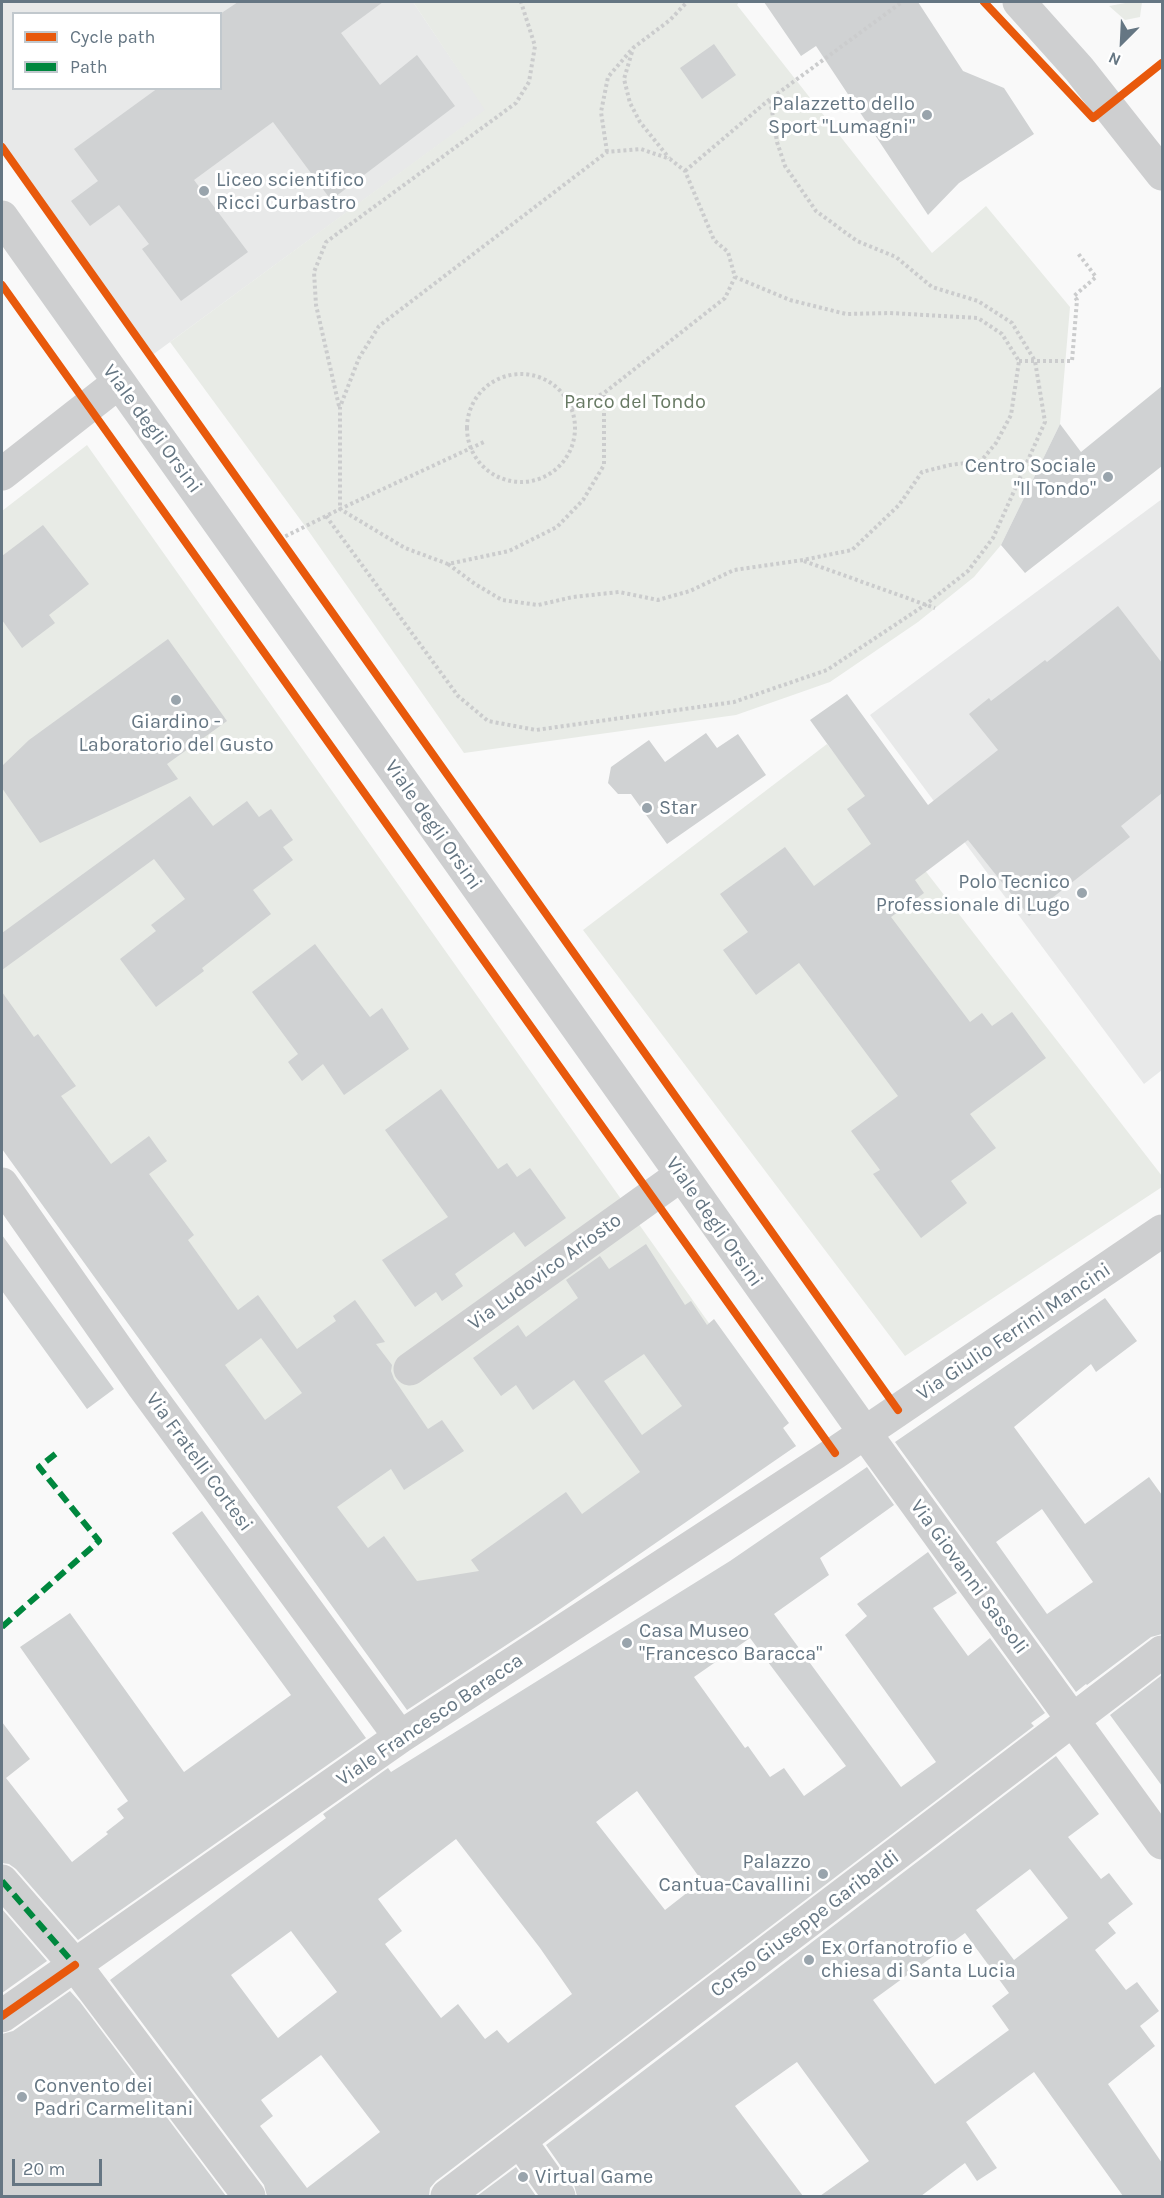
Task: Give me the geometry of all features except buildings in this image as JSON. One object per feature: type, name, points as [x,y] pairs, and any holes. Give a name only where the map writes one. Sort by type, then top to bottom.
[{"type":"street","points":[[1019,2],[1079,69],[1162,174]]},
{"type":"street","name":"Viale degli Orsini","points":[[2,217],[865,1433]]},
{"type":"street","points":[[2,474],[118,383]]},
{"type":"street","name":"Via Ludovico Ariosto","points":[[410,1369],[681,1175]]},
{"type":"street","name":"Via Fratelli Cortesi","points":[[2,1184],[142,1386],[400,1737]]},
{"type":"street","name":"Via Giulio Ferrini Mancini","points":[[865,1433],[1162,1231]]},
{"type":"street","name":"Via Giovanni Sassoli","points":[[865,1433],[1162,1843]]},
{"type":"street","name":"Viale Francesco Baracca","points":[[2,2016],[400,1737],[865,1433]]},
{"type":"street","name":"Corso Giuseppe Garibaldi","points":[[447,2196],[1162,1652]]},
{"type":"street","points":[[2,1881],[75,1965],[249,2196]]},
{"type":"street","points":[[520,2141],[559,2196]]},
{"type":"path","points":[[340,509],[340,407],[316,305],[314,272],[326,242],[516,103],[529,82],[535,46],[521,2]]},
{"type":"path","points":[[608,152],[601,112],[608,77],[633,48],[670,20],[687,2]]},
{"type":"path","points":[[685,171],[770,99],[902,2]]},
{"type":"path","points":[[572,408],[604,393],[725,298],[735,277],[728,252],[714,240],[685,171],[670,159],[640,122],[630,103],[624,78],[633,48]]},
{"type":"path","points":[[326,516],[458,696],[488,721],[536,730],[734,702],[827,670],[925,604],[968,571],[993,538],[1045,422],[1035,361],[1012,323],[978,301],[932,287],[896,257],[857,241],[816,211],[785,166],[777,142],[770,99]]},
{"type":"path","points":[[340,407],[359,358],[379,326],[608,152],[641,149],[670,159]]},
{"type":"path","points":[[1019,361],[1072,361],[1077,300],[1074,296],[1096,277],[1077,252]]},
{"type":"path","points":[[340,509],[405,548],[448,564],[475,585],[502,600],[538,605],[573,597],[620,592],[658,600],[690,591],[734,570],[852,550],[899,505],[922,472],[981,461],[996,443],[1011,415],[1019,361],[1002,334],[978,318],[890,313],[846,314],[790,300],[735,277]]},
{"type":"path","points":[[529,374],[547,380],[561,392],[572,408],[576,424],[574,442],[562,464],[542,479],[524,483],[507,481],[492,474],[478,463],[470,448],[466,430],[469,411],[478,394],[492,382],[510,375],[529,374]]},
{"type":"path","points":[[448,564],[509,551],[557,527],[583,500],[604,465],[604,393]]},
{"type":"path","points":[[280,539],[484,442]]},
{"type":"path","points":[[274,530],[287,549]]},
{"type":"path","points":[[803,560],[935,608]]},
{"type":"shaded area","name":"Liceo scientifico Ricci Curbastro","points":[[2,2],[413,2],[486,110],[151,356],[2,148]]},
{"type":"shaded area","name":"Polo Tecnico Professionale di Lugo","points":[[1162,499],[1162,1070],[1144,1084],[870,715]]},
{"type":"green space","name":"Parco del Tondo","points":[[413,2],[739,2],[737,5],[932,253],[986,206],[1070,307],[1060,424],[1001,545],[974,577],[918,622],[830,682],[736,715],[464,753],[305,526],[170,342],[485,110]]},
{"type":"green space","points":[[1142,2],[1140,17],[1125,20],[1109,6]]},
{"type":"green space","points":[[87,445],[796,1446],[410,1700],[2,1142],[2,511]]},
{"type":"green space","points":[[827,744],[1162,1176],[1162,1187],[905,1356],[583,930]]},
{"type":"marked path","points":[[2,1627],[99,1541],[39,1467],[59,1451]]},
{"type":"marked path","points":[[2,1881],[75,1965],[71,1968]]},
{"type":"cycle path","points":[[984,2],[1093,118],[1162,63]]},
{"type":"cycle path","points":[[2,147],[898,1410]]},
{"type":"cycle path","points":[[2,285],[835,1453]]},
{"type":"cycle path","points":[[2,2016],[75,1965]]},
{"type":"place","name":"Palazzetto dello Sport \"Lumagni\"","points":[[927,115]]},
{"type":"place","name":"Liceo scientifico Ricci Curbastro","points":[[204,191]]},
{"type":"place","name":"Centro Sociale \"Il Tondo\"","points":[[1108,477]]},
{"type":"place","name":"Giardino - Laboratorio del Gusto","points":[[176,700]]},
{"type":"place","name":"Star","points":[[647,808]]},
{"type":"place","name":"Polo Tecnico Professionale di Lugo","points":[[1082,893]]},
{"type":"place","name":"Casa Museo \"Francesco Baracca\"","points":[[627,1643]]},
{"type":"place","name":"Palazzo Cantua-Cavallini","points":[[823,1874]]},
{"type":"place","name":"Ex Orfanotrofio e chiesa di Santa Lucia","points":[[809,1960]]},
{"type":"place","name":"Convento dei Padri Carmelitani","points":[[22,2097]]},
{"type":"place","name":"Virtual Game","points":[[523,2177]]}]
